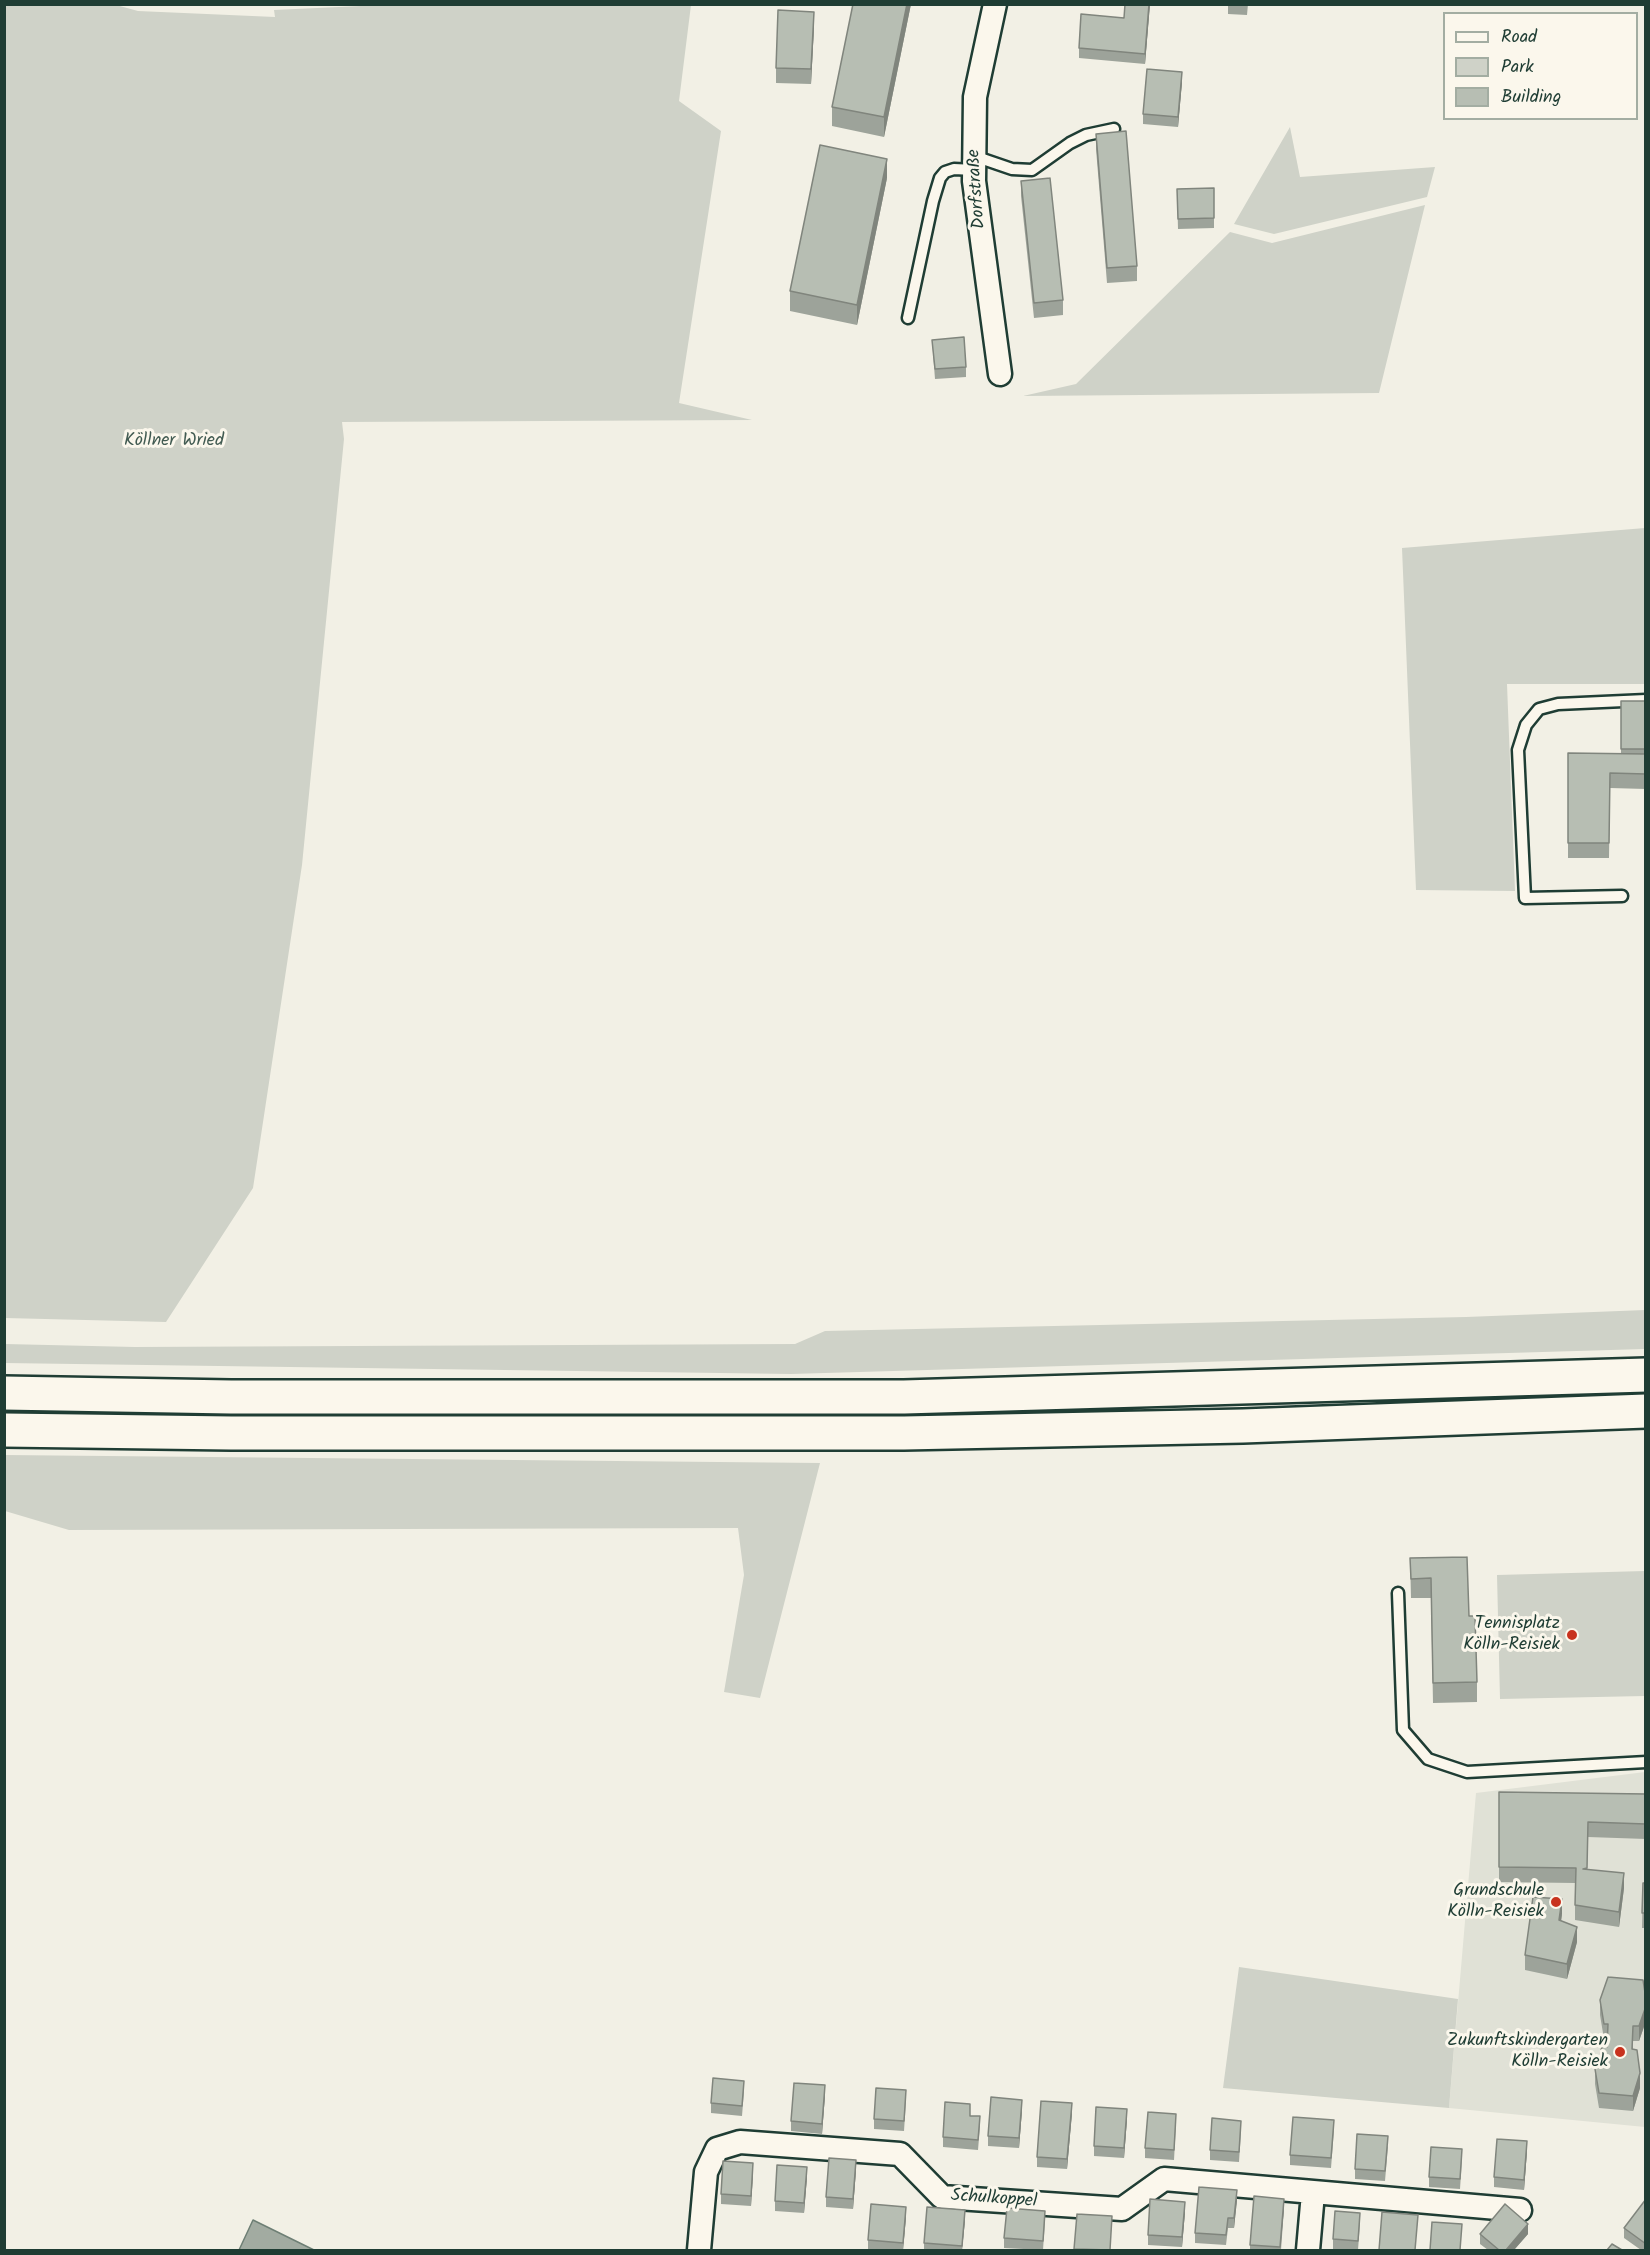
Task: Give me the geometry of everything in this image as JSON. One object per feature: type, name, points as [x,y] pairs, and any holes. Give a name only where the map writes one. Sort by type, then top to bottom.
[{"type":"highway","points":[[4,1393],[231,1397],[904,1396],[1646,1375]]},
{"type":"highway","points":[[4,1430],[231,1433],[904,1433],[1243,1426],[1646,1411]]},
{"type":"street","name":"Dorfstraße","points":[[995,4],[975,97],[974,181],[1000,374]]},
{"type":"street","name":"Schulkoppel","points":[[699,2250],[706,2172],[717,2149],[740,2142],[900,2154],[942,2197],[1122,2209],[1164,2179],[1520,2210]]},
{"type":"street","points":[[1308,2250],[1313,2193]]},
{"type":"lane","points":[[908,318],[933,201],[940,178],[945,172],[974,163],[1032,170],[1070,143],[1086,135],[1114,129]]},
{"type":"lane","points":[[1622,896],[1525,898],[1518,750],[1526,725],[1539,709],[1558,704],[1646,700]]},
{"type":"lane","points":[[1398,1593],[1403,1730],[1428,1759],[1467,1772],[1646,1762]]},
{"type":"shaded area","name":"Grundschule Kölln-Reisiek","points":[[1645,1772],[1645,2127],[1449,2108],[1476,1793]]},
{"type":"shaded area","points":[[253,2220],[314,2250],[239,2250]]},
{"type":"green space","name":"Köllner Wried","points":[[5,4],[116,5],[138,11],[275,17],[274,10],[382,5],[691,5],[679,101],[721,131],[679,403],[752,420],[342,422],[344,439],[302,865],[253,1188],[166,1322],[5,1318]]},
{"type":"green space","points":[[1290,127],[1300,177],[1435,167],[1427,197],[1274,234],[1234,224]]},
{"type":"green space","points":[[1425,205],[1379,393],[1023,396],[1076,384],[1230,232],[1272,243]]},
{"type":"green space","points":[[1645,528],[1645,684],[1507,684],[1515,891],[1416,890],[1402,548]]},
{"type":"green space","points":[[1645,1310],[1645,1349],[791,1374],[4,1363],[5,1344],[135,1347],[795,1344],[825,1331],[1466,1317]]},
{"type":"green space","points":[[5,1455],[820,1463],[760,1698],[724,1692],[744,1575],[738,1528],[69,1530],[5,1511]]},
{"type":"green space","name":"Tennisplatz Kölln-Reisiek","points":[[1645,1571],[1645,1696],[1500,1699],[1497,1575]]},
{"type":"green space","points":[[1239,1967],[1458,1999],[1449,2108],[1223,2088]]},
{"type":"building","points":[[853,4],[907,4],[884,117],[832,107]]},
{"type":"building","points":[[1125,4],[1149,4],[1145,54],[1079,48],[1081,14],[1124,18]]},
{"type":"building","points":[[778,10],[814,12],[811,69],[776,68]]},
{"type":"building","points":[[1147,69],[1182,72],[1178,117],[1143,114]]},
{"type":"building","points":[[1126,131],[1137,266],[1107,268],[1096,134]]},
{"type":"building","points":[[820,145],[887,159],[857,305],[790,291]]},
{"type":"building","points":[[1050,178],[1063,300],[1034,303],[1021,181]]},
{"type":"building","points":[[1214,188],[1214,218],[1178,219],[1177,189]]},
{"type":"building","points":[[964,337],[966,367],[935,369],[932,340]]},
{"type":"building","points":[[1621,701],[1646,701],[1646,749],[1621,749]]},
{"type":"building","points":[[1568,753],[1646,754],[1646,774],[1610,773],[1609,843],[1568,843]]},
{"type":"building","points":[[1467,1557],[1469,1616],[1475,1616],[1477,1682],[1433,1683],[1431,1578],[1411,1579],[1410,1558]]},
{"type":"building","points":[[1499,1792],[1646,1794],[1646,1824],[1588,1822],[1587,1868],[1583,1869],[1624,1873],[1619,1912],[1575,1905],[1576,1868],[1499,1867]]},
{"type":"building","points":[[1643,1883],[1646,1883],[1646,1913],[1642,1913]]},
{"type":"building","points":[[1533,1897],[1562,1899],[1559,1920],[1577,1927],[1567,1964],[1525,1955]]},
{"type":"building","name":"Zukunftskindergarten Kölln-Reisiek","points":[[1608,1977],[1643,1980],[1646,2006],[1639,2026],[1633,2026],[1632,2049],[1637,2050],[1640,2073],[1633,2096],[1599,2093],[1595,2069],[1602,2047],[1607,2047],[1608,2024],[1604,2024],[1600,2000]]},
{"type":"building","points":[[713,2078],[744,2081],[742,2106],[711,2103]]},
{"type":"building","points":[[794,2083],[825,2085],[822,2124],[791,2121]]},
{"type":"building","points":[[876,2088],[906,2090],[904,2121],[874,2119]]},
{"type":"building","points":[[991,2097],[1022,2100],[1019,2138],[988,2136]]},
{"type":"building","points":[[1041,2101],[1072,2103],[1067,2159],[1037,2157]]},
{"type":"building","points":[[945,2102],[970,2104],[970,2116],[980,2116],[978,2140],[943,2137]]},
{"type":"building","points":[[1096,2107],[1127,2109],[1124,2148],[1094,2146]]},
{"type":"building","points":[[1148,2112],[1176,2114],[1174,2150],[1145,2148]]},
{"type":"building","points":[[1293,2117],[1334,2120],[1331,2158],[1290,2155]]},
{"type":"building","points":[[1212,2118],[1241,2121],[1239,2152],[1210,2150]]},
{"type":"building","points":[[1357,2134],[1388,2136],[1385,2171],[1355,2169]]},
{"type":"building","points":[[1497,2139],[1527,2141],[1524,2180],[1494,2177]]},
{"type":"building","points":[[1431,2147],[1462,2149],[1460,2179],[1429,2177]]},
{"type":"building","points":[[829,2158],[856,2160],[853,2199],[826,2197]]},
{"type":"building","points":[[723,2161],[753,2163],[751,2196],[721,2194]]},
{"type":"building","points":[[777,2165],[807,2167],[804,2203],[775,2201]]},
{"type":"building","points":[[1199,2187],[1237,2190],[1234,2218],[1228,2218],[1226,2235],[1195,2233]]},
{"type":"building","points":[[1254,2196],[1284,2199],[1280,2247],[1250,2245]]},
{"type":"building","points":[[1150,2199],[1185,2202],[1182,2237],[1148,2235]]},
{"type":"building","points":[[1646,2199],[1646,2244],[1624,2228]]},
{"type":"building","points":[[871,2204],[906,2207],[903,2243],[868,2240]]},
{"type":"building","points":[[1505,2204],[1528,2224],[1506,2250],[1499,2250],[1480,2234]]},
{"type":"building","points":[[927,2207],[965,2210],[962,2246],[924,2243]]},
{"type":"building","points":[[1007,2208],[1045,2211],[1043,2241],[1004,2238]]},
{"type":"building","points":[[1335,2211],[1360,2213],[1358,2241],[1333,2239]]},
{"type":"building","points":[[1382,2212],[1418,2215],[1415,2250],[1379,2250]]},
{"type":"building","points":[[1077,2214],[1112,2216],[1110,2250],[1074,2249]]},
{"type":"building","points":[[1432,2222],[1462,2224],[1460,2250],[1430,2250]]},
{"type":"building","points":[[1612,2244],[1622,2250],[1607,2250]]},
{"type":"place","name":"Tennisplatz Kölln-Reisiek","points":[[1572,1635]]},
{"type":"place","name":"Grundschule Kölln-Reisiek","points":[[1556,1902]]},
{"type":"place","name":"Zukunftskindergarten Kölln-Reisiek","points":[[1620,2052]]}]
